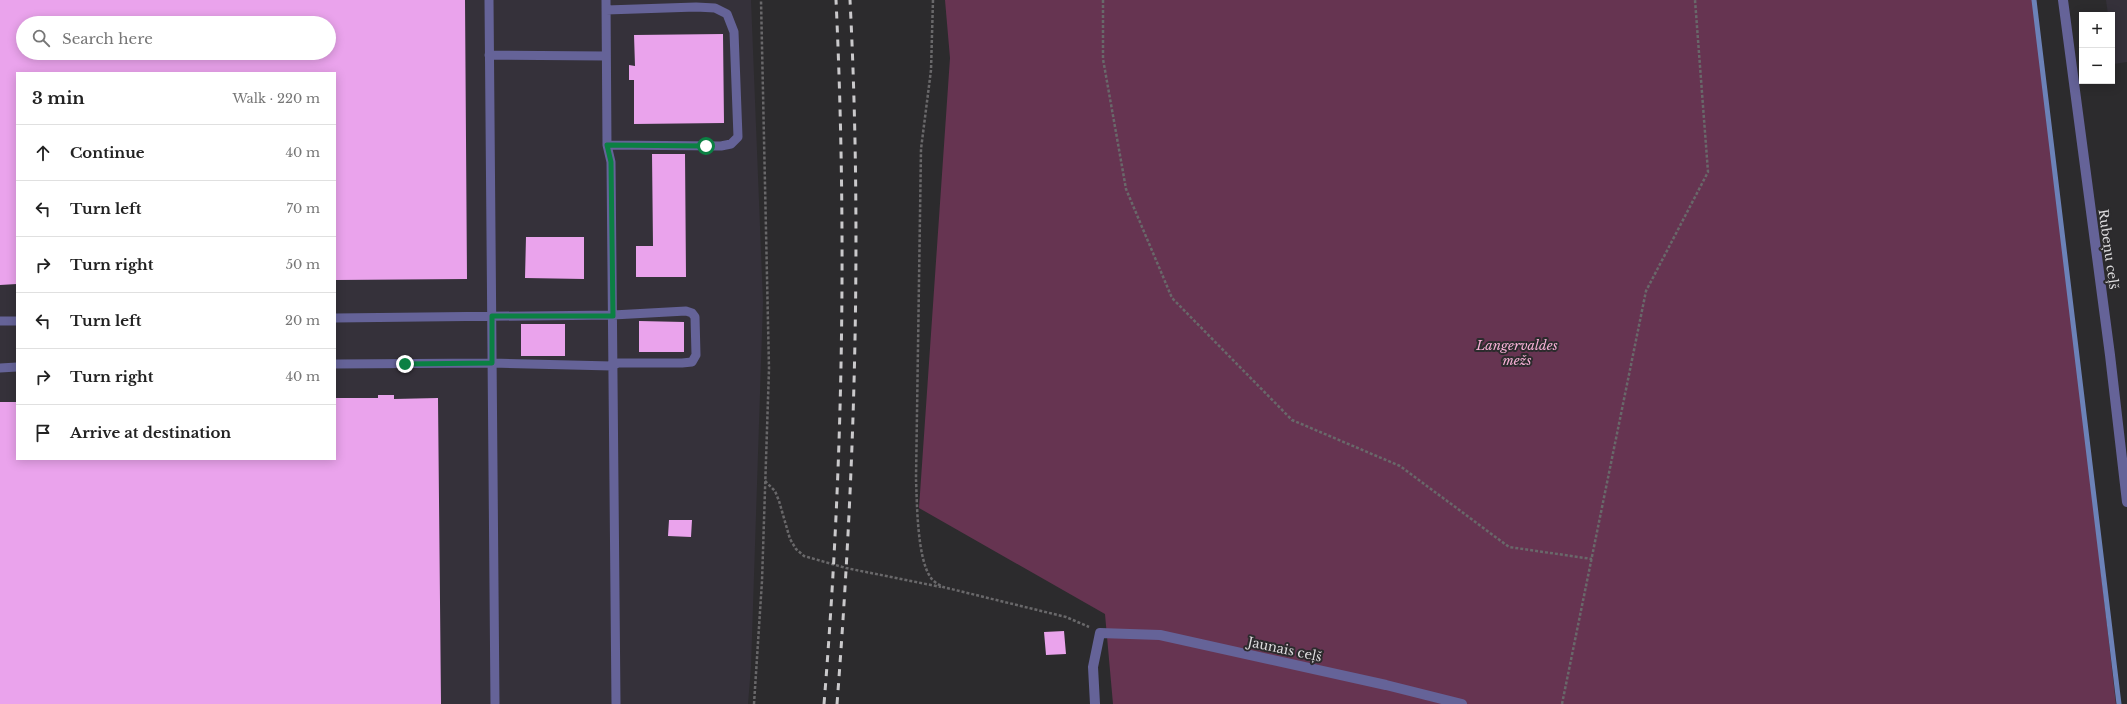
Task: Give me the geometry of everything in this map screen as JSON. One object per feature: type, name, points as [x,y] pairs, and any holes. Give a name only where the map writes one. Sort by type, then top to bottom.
[{"type":"street","name":"Rubeņu ceļš","points":[[2063,0],[2110,355],[2127,502]]},
{"type":"street","points":[[1095,704],[1092,667],[1100,633]]},
{"type":"street","name":"Jaunais ceļš","points":[[1100,633],[1160,635],[1386,685],[1462,704]]},
{"type":"lane","points":[[489,0],[495,704]]},
{"type":"lane","points":[[606,0],[607,145],[611,162],[616,704]]},
{"type":"lane","points":[[606,10],[715,8],[727,14],[734,32],[738,137],[731,144],[721,146],[607,145]]},
{"type":"lane","points":[[489,55],[606,56]]},
{"type":"lane","points":[[336,318],[613,316],[677,312],[692,313],[695,318],[696,355],[692,362],[618,363],[612,366],[492,363],[336,364]]},
{"type":"lane","points":[[0,321],[16,321]]},
{"type":"lane","points":[[0,368],[16,367]]},
{"type":"path","points":[[754,704],[762,581],[769,369],[761,0]]},
{"type":"path","points":[[933,0],[932,70],[921,149],[916,487],[918,526],[926,566],[932,579],[944,587]]},
{"type":"path","points":[[1103,0],[1103,58],[1126,189],[1172,298],[1292,420],[1400,466],[1509,547],[1592,559]]},
{"type":"path","points":[[1562,704],[1646,291],[1708,172],[1695,0]]},
{"type":"path","points":[[765,481],[780,501],[790,539],[796,549],[804,556],[846,568],[944,587],[1066,617],[1100,633]]},
{"type":"shaded area","points":[[0,0],[751,0],[763,302],[751,667],[748,704],[0,704]]},
{"type":"shaded area","points":[[2106,0],[2127,0],[2127,62],[2115,64],[2115,12],[2108,12]]},
{"type":"green space","name":"Langervaldes mežs","points":[[945,0],[2036,0],[2116,704],[1113,704],[1105,614],[919,508],[950,58]]},
{"type":"building","points":[[0,0],[465,0],[467,279],[336,280],[336,72],[16,72],[16,284],[0,285]]},
{"type":"building","points":[[723,34],[724,123],[634,124],[634,80],[629,80],[629,65],[635,66],[634,35]]},
{"type":"building","points":[[652,154],[685,154],[686,277],[636,277],[636,246],[653,246]]},
{"type":"building","points":[[526,237],[584,237],[584,279],[525,278]]},
{"type":"building","points":[[639,321],[684,322],[684,352],[639,352]]},
{"type":"building","points":[[521,324],[565,324],[565,356],[521,356]]},
{"type":"building","points":[[378,395],[394,395],[394,399],[438,398],[441,704],[0,704],[0,402],[16,402],[16,460],[336,460],[336,398],[378,398]]},
{"type":"building","points":[[669,520],[692,520],[691,537],[668,536]]},
{"type":"building","points":[[1064,631],[1066,654],[1046,655],[1044,632]]},
{"type":"waterway","points":[[2034,0],[2119,704]]},
{"type":"railway","points":[[824,704],[835,528],[841,352],[841,176],[836,0]]},
{"type":"railway","points":[[837,704],[848,528],[855,352],[856,176],[850,0]]},
{"type":"route","points":[[405,364],[492,363],[492,316],[613,316],[611,162],[607,145],[706,146]]}]
